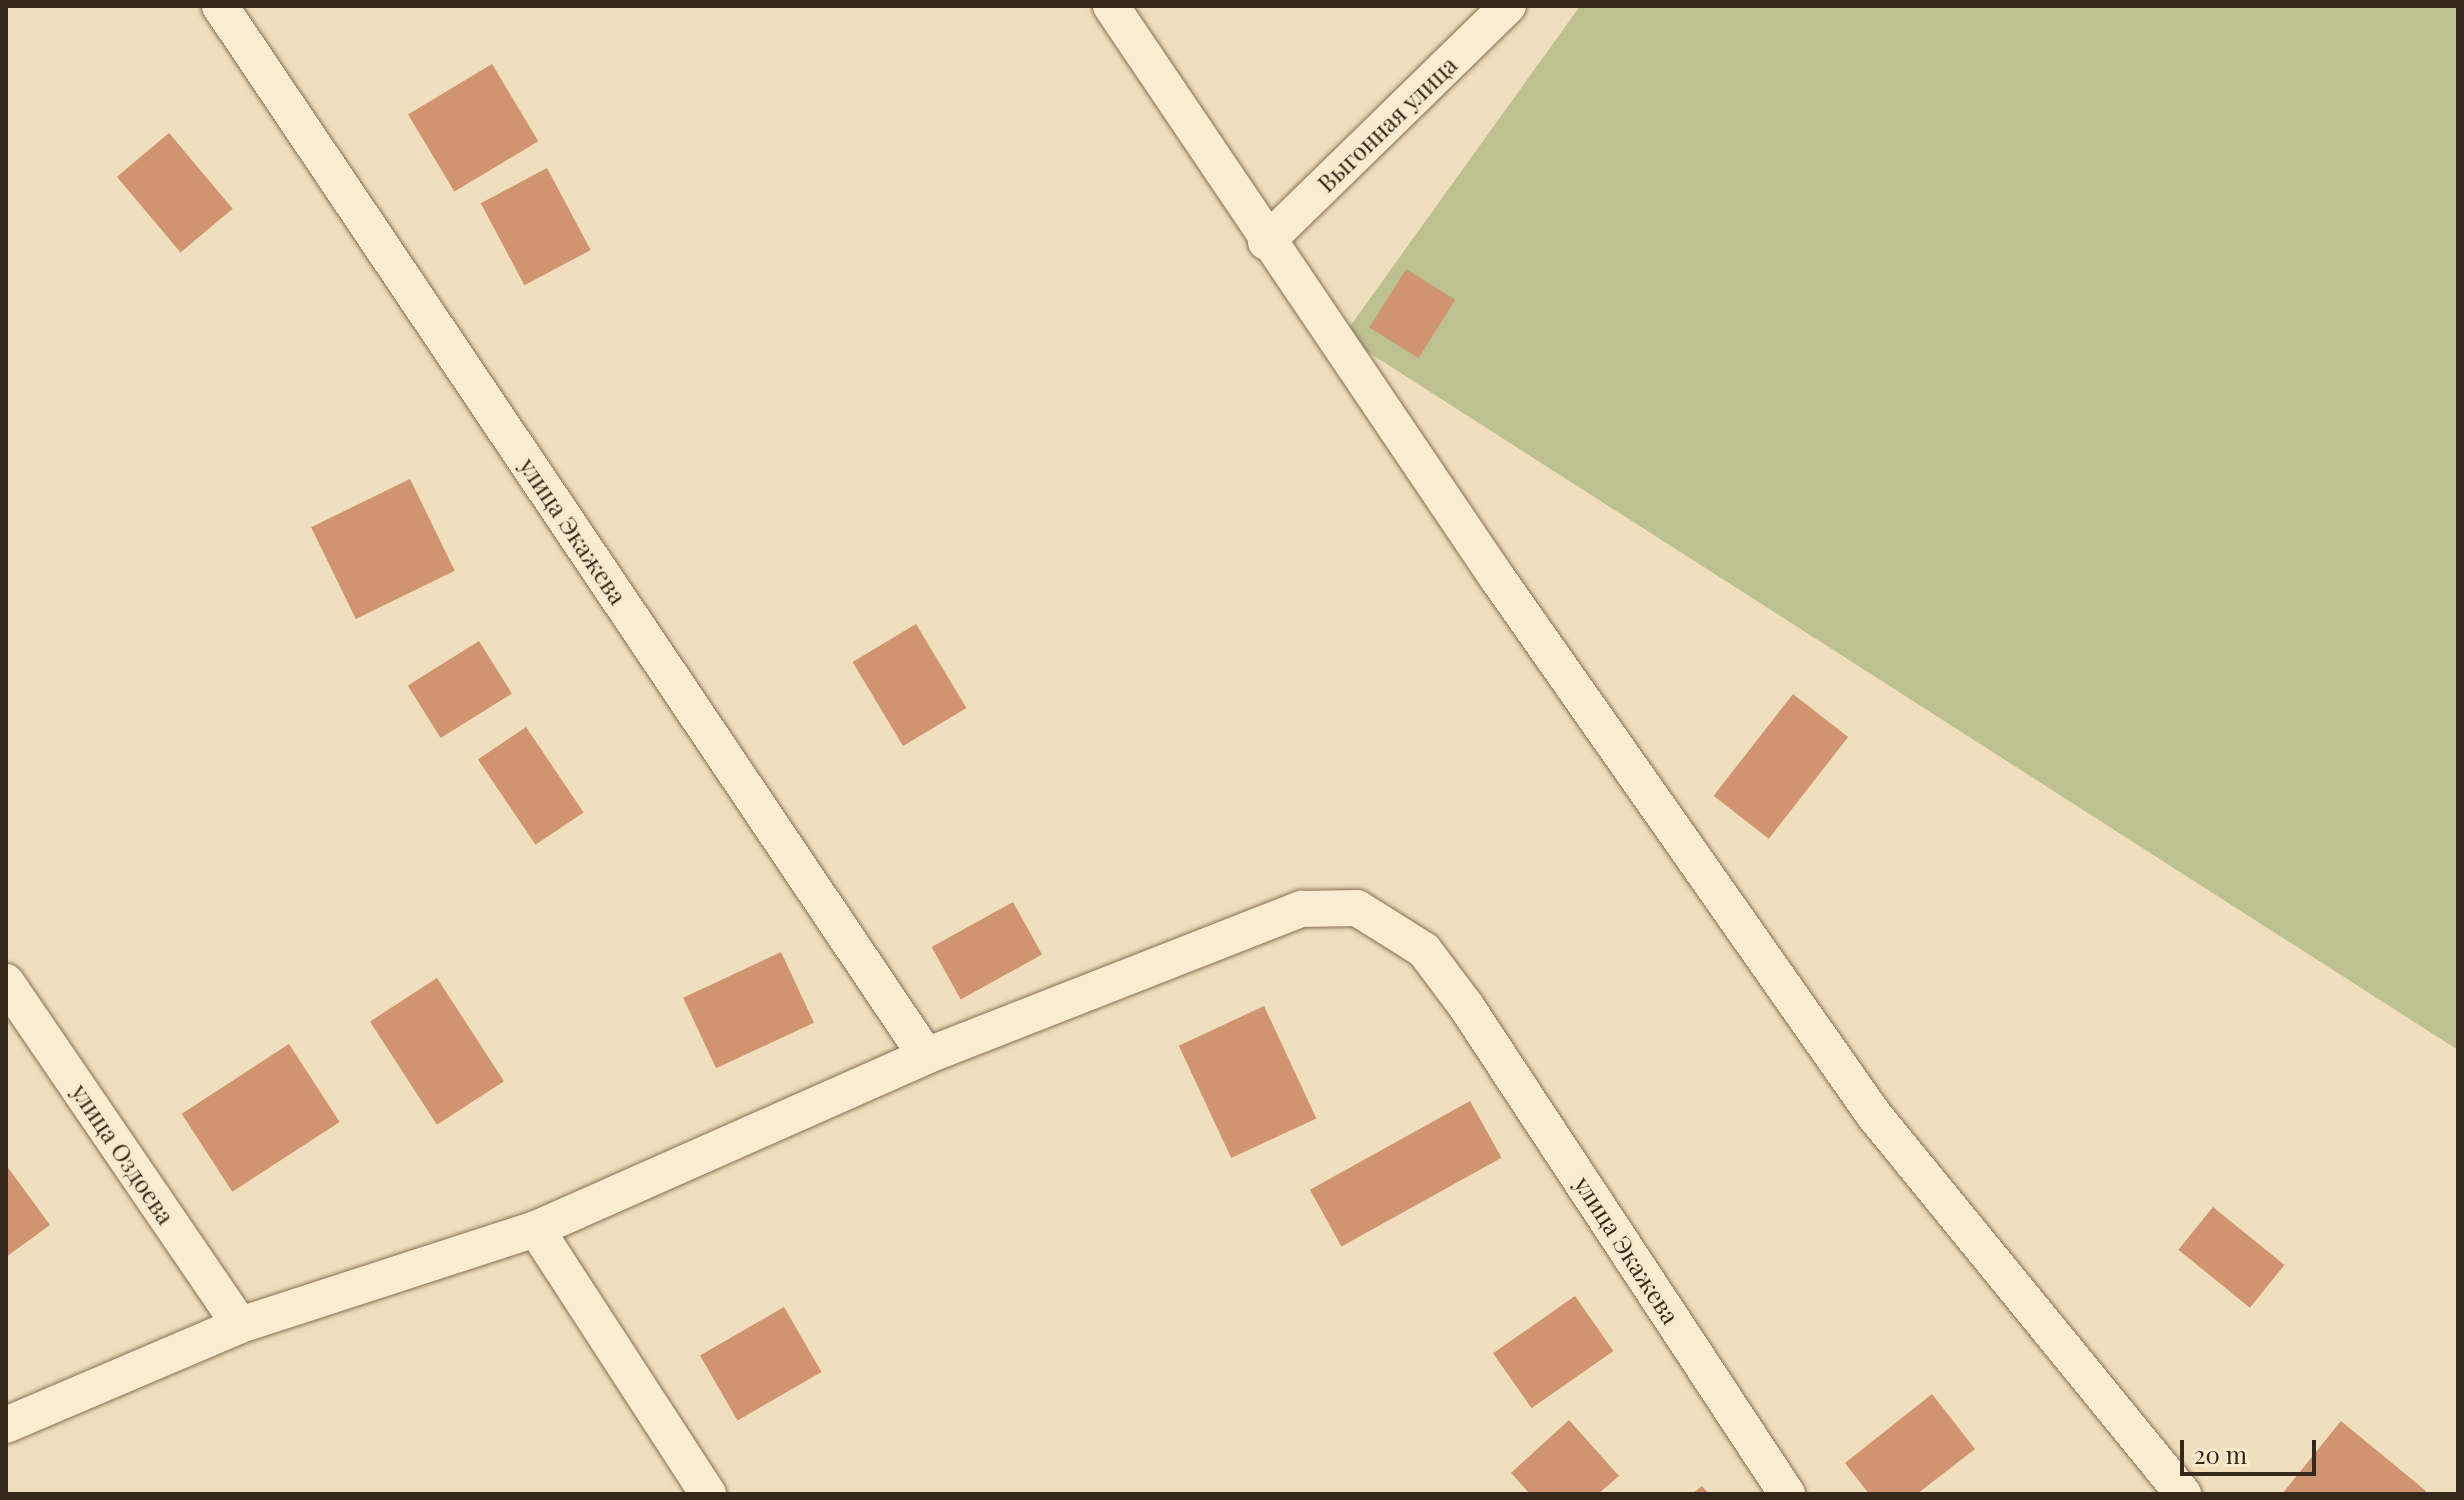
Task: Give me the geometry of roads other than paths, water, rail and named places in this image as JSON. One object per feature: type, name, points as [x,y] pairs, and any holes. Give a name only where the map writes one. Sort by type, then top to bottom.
[{"type":"street","name":"улица Экажева","points":[[220,6],[926,1056]]},
{"type":"street","points":[[1111,6],[1266,242],[1874,1115],[2183,1494]]},
{"type":"street","name":"Выгонная улица","points":[[1266,242],[1508,6]]},
{"type":"street","name":"улица Экажева","points":[[6,1425],[240,1325],[536,1229],[926,1056],[1302,909],[1357,908],[1424,950],[1466,1006],[1787,1494]]},
{"type":"street","name":"улица Оздоева","points":[[6,982],[240,1325]]},
{"type":"street","points":[[536,1229],[708,1494]]}]
